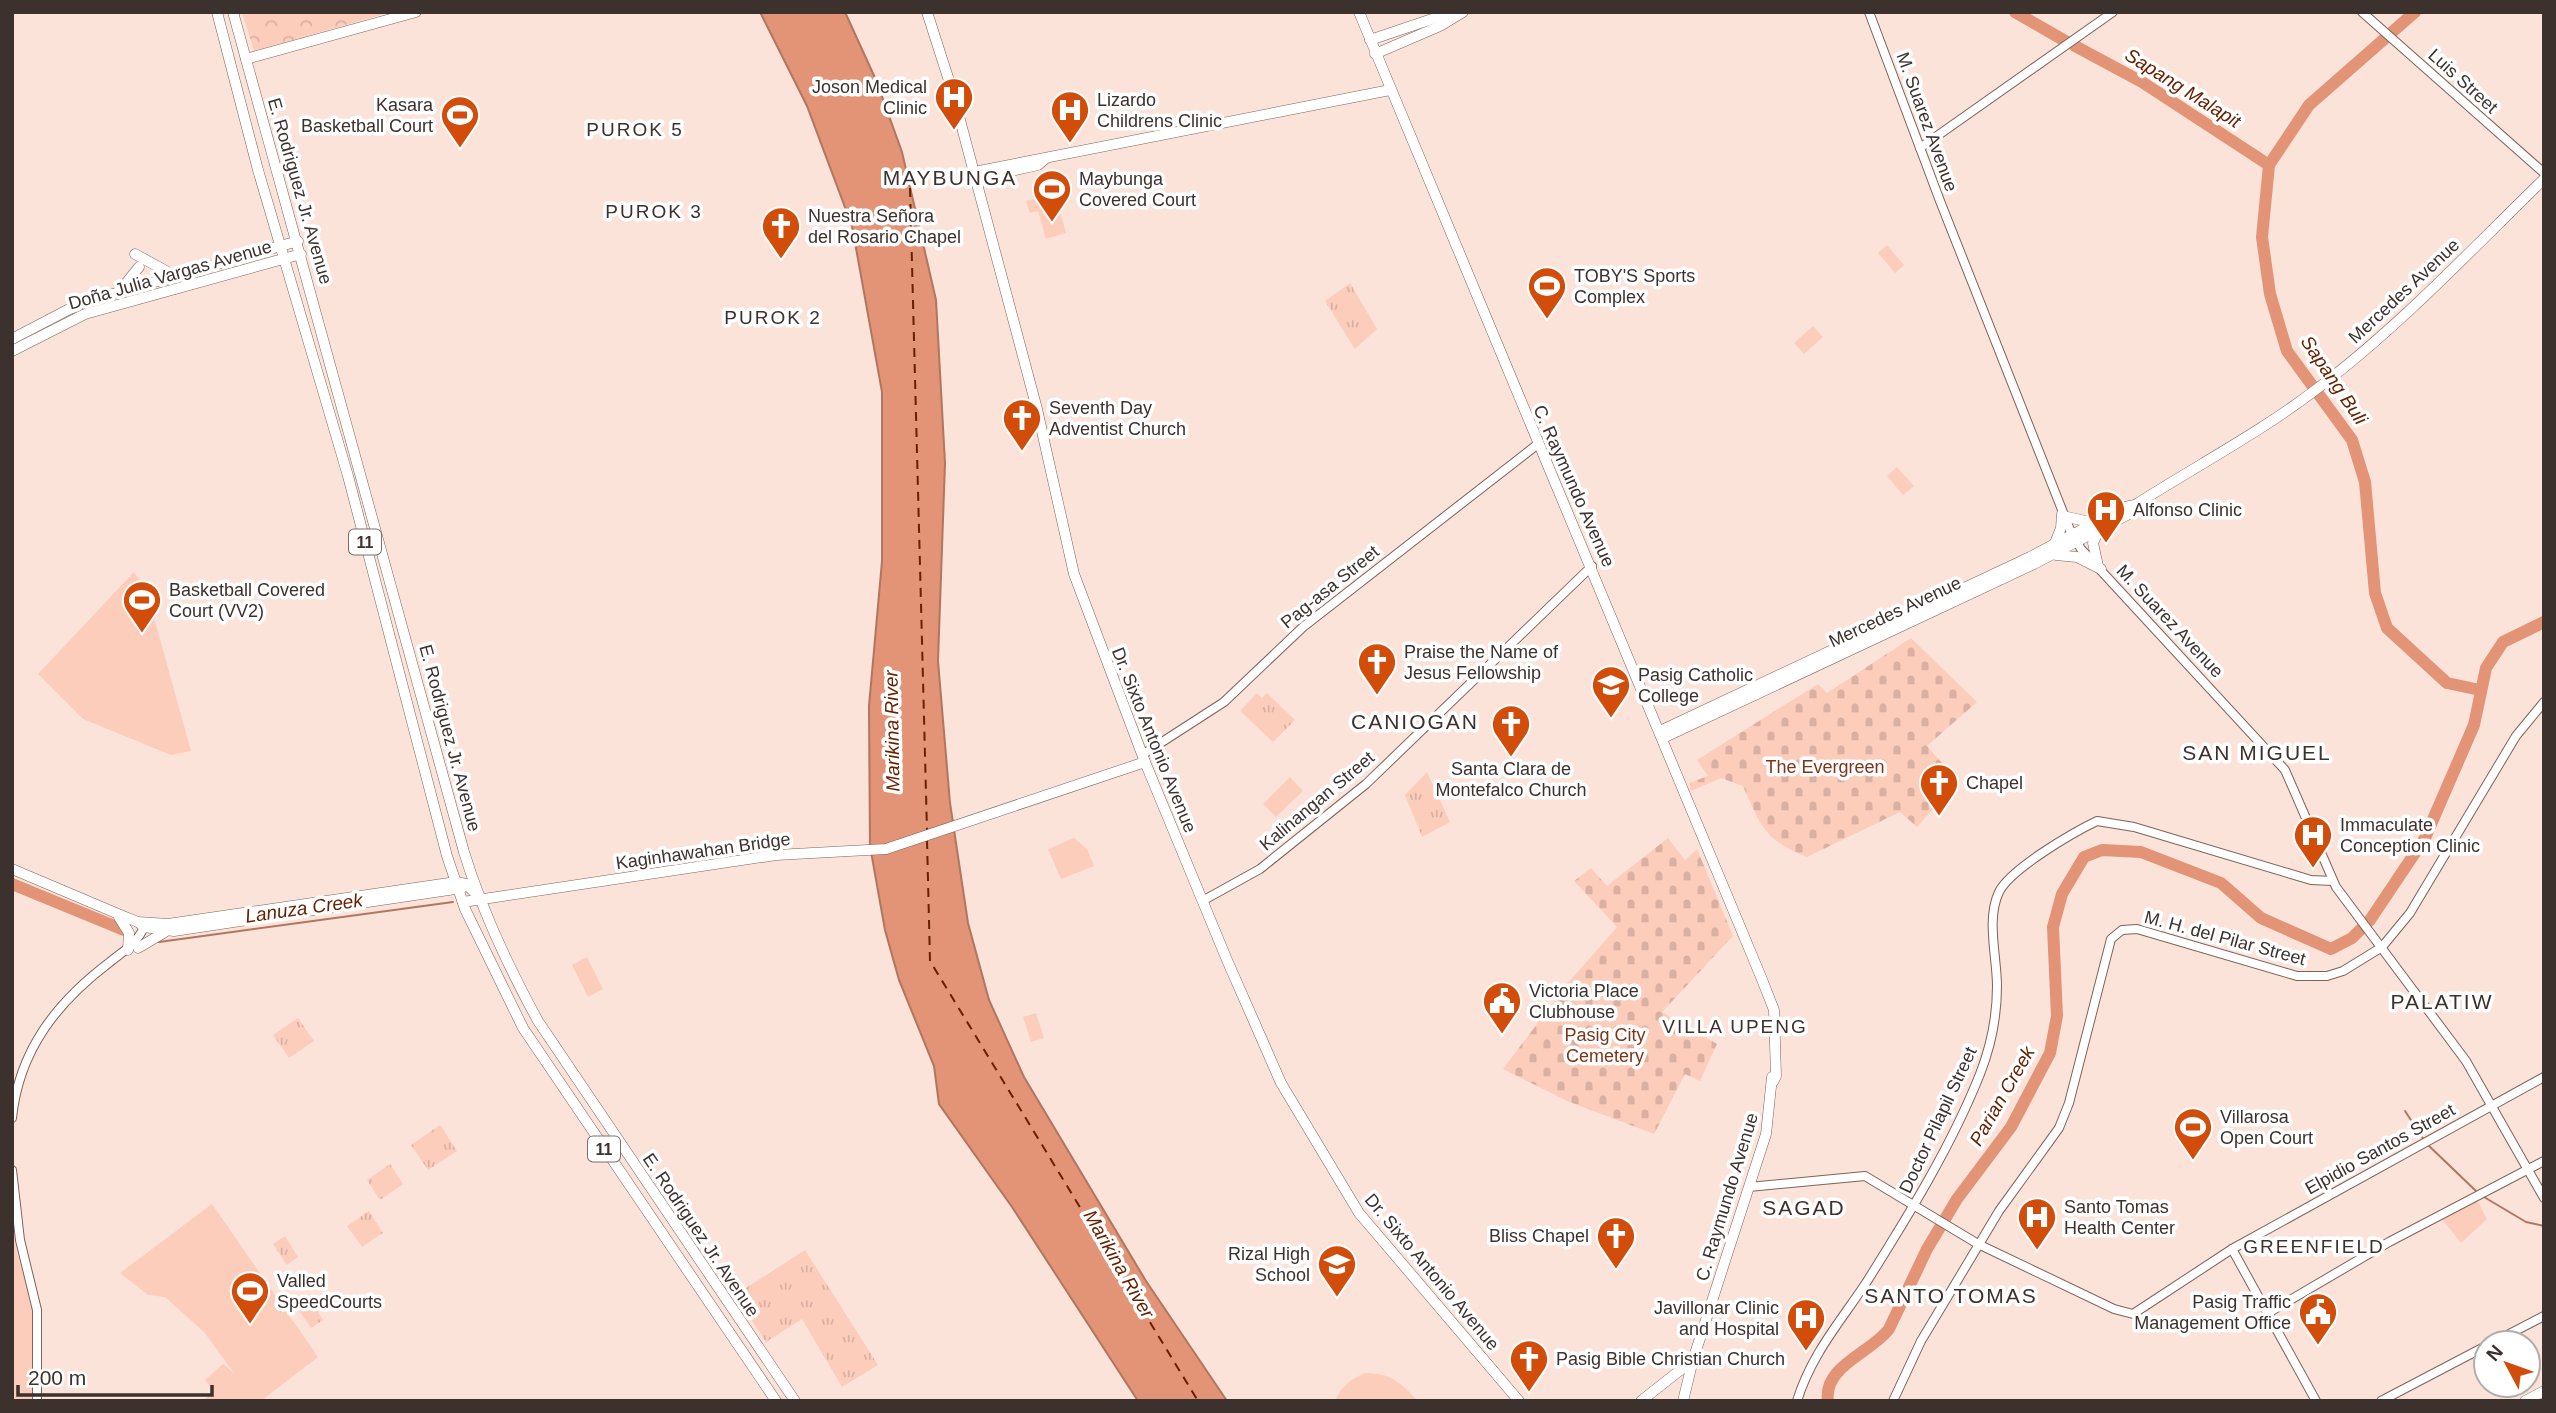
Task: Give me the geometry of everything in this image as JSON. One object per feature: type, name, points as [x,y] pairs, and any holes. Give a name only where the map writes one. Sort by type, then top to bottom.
[{"type":"main road","name":"E. Rodriguez Jr. Avenue","points":[[217,12],[280,246],[341,451],[463,902],[523,1028],[776,1401]]},
{"type":"main road","name":"E. Rodriguez Jr. Avenue","points":[[233,12],[479,898],[514,977],[538,1021],[795,1401]]},
{"type":"main road","points":[[246,59],[416,12]]},
{"type":"main road","name":"Dr. Sixto Antonio Avenue","points":[[927,12],[975,175],[1037,409],[1074,574],[1143,759],[1281,1083],[1362,1216],[1520,1401]]},
{"type":"main road","name":"C. Raymundo Avenue","points":[[1359,12],[1662,735],[1758,974],[1770,1024],[1773,1082],[1769,1120],[1693,1360],[1684,1401]]},
{"type":"main road","points":[[1370,40],[1463,12]]},
{"type":"main road","points":[[1375,54],[1440,26],[1450,17]]},
{"type":"main road","points":[[975,175],[1038,165],[1045,159],[1390,90]]},
{"type":"main road","name":"Mercedes Avenue","points":[[1662,735],[2053,550],[2125,507],[2135,505],[2314,391],[2385,332],[2544,176]]},
{"type":"main road","name":"Doña Julia Vargas Avenue","points":[[12,340],[58,313],[298,241]]},
{"type":"main road","points":[[135,254],[166,271],[168,279]]},
{"type":"main road","name":"Doña Julia Vargas Avenue","points":[[12,351],[85,314],[302,254]]},
{"type":"main road","points":[[118,293],[139,267]]},
{"type":"main road","points":[[341,451],[353,449]]},
{"type":"main road","points":[[2062,515],[2097,526],[2093,543],[2099,567],[2053,550],[2061,528],[2062,515]]},
{"type":"main road","points":[[405,695],[422,691]]},
{"type":"main road","name":"Kaginhawahan Bridge","points":[[463,902],[776,855],[886,849],[980,820],[1143,759]]},
{"type":"main road","points":[[12,869],[165,932]]},
{"type":"main road","points":[[116,914],[129,931],[133,949],[165,932],[460,885],[470,872]]},
{"type":"main road","points":[[146,924],[188,922],[460,885],[479,898]]},
{"type":"main road","points":[[1644,1399],[1693,1360]]},
{"type":"main road","points":[[2525,1401],[2544,1391]]},
{"type":"street","name":"M. Suarez Avenue","points":[[1869,12],[2062,515],[2075,538],[2285,770],[2333,881],[2363,926],[2382,947],[2458,1049],[2544,1198]]},
{"type":"street","points":[[1920,148],[2113,12]]},
{"type":"street","name":"Luis Street","points":[[2362,12],[2544,176]]},
{"type":"street","name":"Pag-asa Street","points":[[1143,759],[1224,702],[1305,626],[1538,444]]},
{"type":"street","name":"Kalinangan Street","points":[[1204,900],[1260,869],[1357,791],[1592,566]]},
{"type":"street","name":"M. H. del Pilar Street","points":[[1893,1401],[1916,1350],[1978,1244],[2059,1128],[2069,1103],[2108,946],[2119,931],[2131,929],[2154,933],[2297,976],[2327,976],[2343,971],[2382,947],[2410,913],[2516,736],[2544,702]]},
{"type":"street","name":"Doctor Pilapil Street","points":[[1797,1401],[1822,1343],[1858,1294],[1914,1206],[1979,1077],[1990,1044],[1997,988],[1994,913],[1999,891],[2013,876],[2097,821],[2134,827],[2311,880],[2333,881]]},
{"type":"street","points":[[12,1118],[20,1077],[30,1048],[59,1007],[102,970],[133,949],[146,924]]},
{"type":"street","name":"Elpidio Santos Street","points":[[1978,1244],[2128,1314],[2144,1307],[2232,1249],[2544,1077]]},
{"type":"street","points":[[2268,1313],[2389,1242],[2544,1161]]},
{"type":"street","points":[[12,1170],[20,1240],[37,1310],[37,1401]]},
{"type":"street","points":[[1749,1187],[1860,1175],[1978,1244]]},
{"type":"street","points":[[2232,1249],[2316,1401]]},
{"type":"street","points":[[2519,1329],[2544,1316]]},
{"type":"street","points":[[2381,1401],[2472,1353]]},
{"type":"green space","points":[[242,12],[391,12],[254,51]]},
{"type":"green space","name":"Maybunga Covered Court","points":[[1044,196],[1047,204],[1057,201],[1066,233],[1046,239],[1038,211],[1030,213],[1026,201]]},
{"type":"green space","points":[[1887,245],[1904,265],[1895,273],[1878,253]]},
{"type":"green space","points":[[1350,283],[1377,329],[1355,349],[1325,301]]},
{"type":"green space","points":[[1813,326],[1823,337],[1804,354],[1794,343]]},
{"type":"green space","points":[[1897,467],[1914,486],[1903,495],[1887,476]]},
{"type":"green space","points":[[134,572],[147,592],[191,751],[171,755],[83,719],[38,674]]},
{"type":"green space","name":"The Evergreen","points":[[1911,638],[1977,702],[1927,746],[1958,781],[1917,827],[1900,812],[1807,857],[1773,838],[1760,822],[1743,786],[1721,778],[1691,791],[1689,783],[1708,776],[1697,760],[1818,684],[1827,693]]},
{"type":"green space","points":[[1257,693],[1262,698],[1267,693],[1295,720],[1273,742],[1240,711]]},
{"type":"green space","points":[[1427,772],[1450,822],[1422,837],[1405,795]]},
{"type":"green space","points":[[1290,777],[1303,791],[1276,817],[1263,804]]},
{"type":"green space","points":[[1074,838],[1087,849],[1094,866],[1061,879],[1048,849]]},
{"type":"green space","name":"Pasig City Cemetery","points":[[1668,838],[1685,860],[1697,849],[1733,936],[1662,1012],[1717,1044],[1700,1081],[1685,1074],[1654,1134],[1567,1101],[1503,1069],[1568,983],[1617,927],[1574,881],[1591,868],[1607,886]]},
{"type":"green space","points":[[587,957],[603,989],[588,997],[572,965]]},
{"type":"green space","points":[[1036,1013],[1044,1038],[1031,1042],[1023,1017]]},
{"type":"green space","points":[[298,1018],[314,1041],[289,1058],[273,1035]]},
{"type":"green space","points":[[440,1125],[457,1151],[428,1170],[411,1145]]},
{"type":"green space","points":[[390,1164],[403,1184],[380,1200],[367,1180]]},
{"type":"green space","points":[[2477,1200],[2487,1219],[2461,1243],[2442,1219]]},
{"type":"green space","points":[[212,1204],[318,1357],[261,1401],[203,1401],[214,1391],[205,1380],[223,1364],[234,1373],[204,1332],[165,1297],[148,1295],[120,1273]]},
{"type":"green space","points":[[369,1211],[383,1233],[362,1247],[347,1226]]},
{"type":"green space","points":[[12,1220],[16,1247],[32,1305],[32,1401],[12,1401]]},
{"type":"green space","points":[[285,1236],[298,1257],[287,1265],[273,1244]]},
{"type":"green space","points":[[805,1250],[878,1365],[842,1387],[802,1319],[766,1342],[735,1295]]},
{"type":"green space","points":[[310,1300],[323,1320],[311,1328],[298,1309]]},
{"type":"green space","points":[[1365,1373],[1395,1380],[1418,1401],[1335,1401],[1347,1384]]},
{"type":"water","name":"Marikina River","points":[[760,12],[845,12],[876,80],[902,152],[936,300],[945,463],[938,661],[950,803],[968,923],[989,1000],[1024,1077],[1146,1281],[1227,1401],[1138,1401],[1012,1207],[939,1104],[934,1066],[899,980],[885,930],[870,846],[869,706],[882,561],[882,392],[852,226],[807,106]]},
{"type":"waterway","name":"Sapang Malapit","points":[[2015,12],[2067,42]]},
{"type":"waterway","name":"Sapang Buli","points":[[2415,12],[2309,105],[2269,165],[2262,237],[2270,294],[2287,351],[2352,440],[2365,482],[2375,593],[2387,628],[2447,683],[2480,690]]},
{"type":"waterway","name":"Sapang Malapit","points":[[2075,46],[2142,82],[2269,165]]},
{"type":"waterway","name":"Parian Creek","points":[[1828,1401],[1828,1389],[1840,1369],[1889,1329],[1927,1249],[1957,1199],[2011,1127],[2050,1053],[2057,1016],[2053,927],[2062,894],[2084,857],[2102,850],[2141,852],[2221,883],[2261,918],[2331,949],[2352,938],[2370,920],[2425,838],[2474,725],[2486,668],[2503,642],[2544,622]]},
{"type":"waterway","points":[[12,884],[124,930]]},
{"type":"waterway","name":"Lanuza Creek","points":[[159,942],[453,902]]},
{"type":"waterway","points":[[2405,1111],[2424,1140]]},
{"type":"waterway","points":[[2427,1144],[2476,1191]]},
{"type":"waterway","points":[[2484,1197],[2526,1222],[2544,1226]]},
{"type":"ferry route","points":[[910,188],[927,831]]},
{"type":"ferry route","points":[[927,840],[930,961],[1198,1401]]},
{"type":"place","name":"Joson Medical Clinic","points":[[954,131]]},
{"type":"place","name":"Lizardo Childrens Clinic","points":[[1070,144]]},
{"type":"place","name":"Kasara Basketball Court","points":[[460,149]]},
{"type":"place","name":"Maybunga Covered Court","points":[[1052,223]]},
{"type":"place","name":"Nuestra Señora del Rosario Chapel","points":[[781,260]]},
{"type":"place","name":"TOBY'S Sports Complex","points":[[1547,320]]},
{"type":"place","name":"Seventh Day Adventist Church","points":[[1022,452]]},
{"type":"place","name":"Alfonso Clinic","points":[[2106,544]]},
{"type":"place","name":"Basketball Covered Court (VV2)","points":[[142,634]]},
{"type":"place","name":"Praise the Name of Jesus Fellowship","points":[[1377,696]]},
{"type":"place","name":"Pasig Catholic College","points":[[1611,719]]},
{"type":"place","name":"Santa Clara de Montefalco Church","points":[[1511,758]]},
{"type":"place","name":"Chapel","points":[[1939,817]]},
{"type":"place","name":"Immaculate Conception Clinic","points":[[2313,869]]},
{"type":"place","name":"Victoria Place Clubhouse","points":[[1502,1035]]},
{"type":"place","name":"Villarosa Open Court","points":[[2193,1161]]},
{"type":"place","name":"Santo Tomas Health Center","points":[[2037,1251]]},
{"type":"place","name":"Bliss Chapel","points":[[1616,1270]]},
{"type":"place","name":"Rizal High School","points":[[1337,1298]]},
{"type":"place","name":"Valled SpeedCourts","points":[[250,1325]]},
{"type":"place","name":"Pasig Traffic Management Office","points":[[2318,1346]]},
{"type":"place","name":"Javillonar Clinic and Hospital","points":[[1806,1352]]},
{"type":"place","name":"Pasig Bible Christian Church","points":[[1529,1393]]},
{"type":"district","name":"PUROK 5","points":[[635,129]]},
{"type":"district","name":"MAYBUNGA","points":[[950,177]]},
{"type":"district","name":"PUROK 3","points":[[654,211]]},
{"type":"district","name":"PUROK 2","points":[[773,317]]},
{"type":"district","name":"CANIOGAN","points":[[1415,721]]},
{"type":"district","name":"SAN MIGUEL","points":[[2257,752]]},
{"type":"district","name":"PALATIW","points":[[2442,1001]]},
{"type":"district","name":"VILLA UPENG","points":[[1735,1026]]},
{"type":"district","name":"SAGAD","points":[[1804,1207]]},
{"type":"district","name":"GREENFIELD","points":[[2314,1246]]},
{"type":"district","name":"SANTO TOMAS","points":[[1951,1295]]}]
